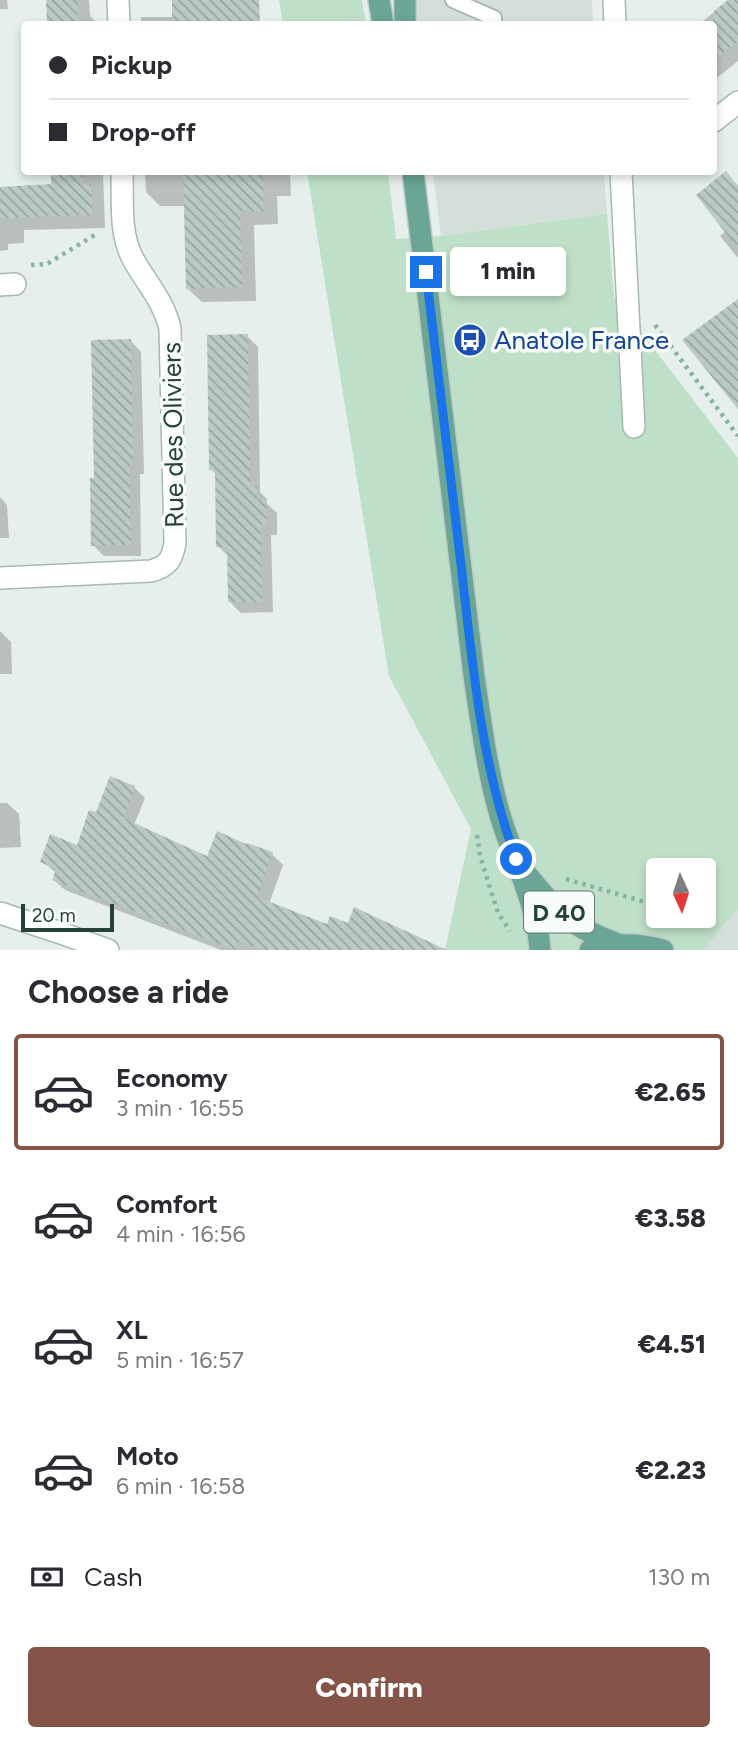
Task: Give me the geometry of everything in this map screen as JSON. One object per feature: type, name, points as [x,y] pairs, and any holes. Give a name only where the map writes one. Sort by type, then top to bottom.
[{"type":"main road","points":[[379,0],[382,21]]},
{"type":"main road","points":[[404,0],[405,21]]},
{"type":"main road","name":"D 40","points":[[414,175],[474,676],[500,814],[535,919],[540,950]]},
{"type":"main road","name":"D 40","points":[[516,859],[546,898],[567,918],[596,936],[618,944]]},
{"type":"main road","points":[[590,950],[618,944],[635,944],[663,950]]},
{"type":"street","points":[[118,0],[119,21]]},
{"type":"street","points":[[614,0],[615,21]]},
{"type":"street","points":[[717,119],[738,102]]},
{"type":"street","name":"Rue des Oliviers","points":[[0,578],[151,571],[169,562],[173,553],[172,341],[166,313],[127,246],[123,219],[122,175]]},
{"type":"street","points":[[623,175],[634,427]]},
{"type":"street","points":[[0,913],[108,950]]},
{"type":"lane","points":[[453,0],[494,18],[494,21]]},
{"type":"path","points":[[8,285],[16,266],[47,264],[123,219]]},
{"type":"path","points":[[628,287],[738,436]]},
{"type":"path","points":[[562,878],[645,902]]},
{"type":"shaded area","points":[[412,0],[592,0],[593,21],[415,21]]},
{"type":"shaded area","points":[[433,175],[604,175],[607,214],[441,236]]},
{"type":"shaded area","points":[[738,909],[738,950],[702,950]]},
{"type":"green space","points":[[279,0],[362,0],[366,21],[282,21]]},
{"type":"green space","points":[[307,175],[388,175],[396,239],[441,236],[607,214],[614,297],[738,458],[738,909],[702,950],[445,950],[471,829],[389,676]]},
{"type":"building","points":[[46,0],[77,0],[78,21],[47,21]]},
{"type":"building","points":[[172,0],[259,0],[260,21],[172,21]]},
{"type":"building","points":[[728,0],[738,0],[738,41],[717,58],[717,21],[714,21],[714,11]]},
{"type":"building","points":[[726,171],[738,186],[738,249],[696,195]]},
{"type":"building","points":[[51,175],[82,175],[82,185],[91,184],[92,215],[0,218],[0,187],[51,184]]},
{"type":"building","points":[[183,175],[263,175],[264,211],[240,211],[242,287],[186,289]]},
{"type":"building","points":[[738,299],[738,409],[682,340]]},
{"type":"building","points":[[248,334],[250,486],[257,486],[257,500],[266,500],[267,524],[261,524],[262,602],[228,602],[227,547],[216,547],[215,470],[209,470],[207,335]]},
{"type":"building","points":[[131,339],[131,545],[91,546],[90,478],[94,478],[91,340]]},
{"type":"building","points":[[110,776],[135,786],[123,818],[207,856],[217,831],[273,852],[257,897],[327,924],[330,916],[348,923],[354,907],[447,950],[263,950],[239,941],[235,950],[52,880],[56,869],[40,862],[50,834],[77,845],[89,810],[96,812]]},
{"type":"place","name":"Anatole France","points":[[470,340]]},
{"type":"route","points":[[426,272],[485,748],[500,814],[516,859]]}]
